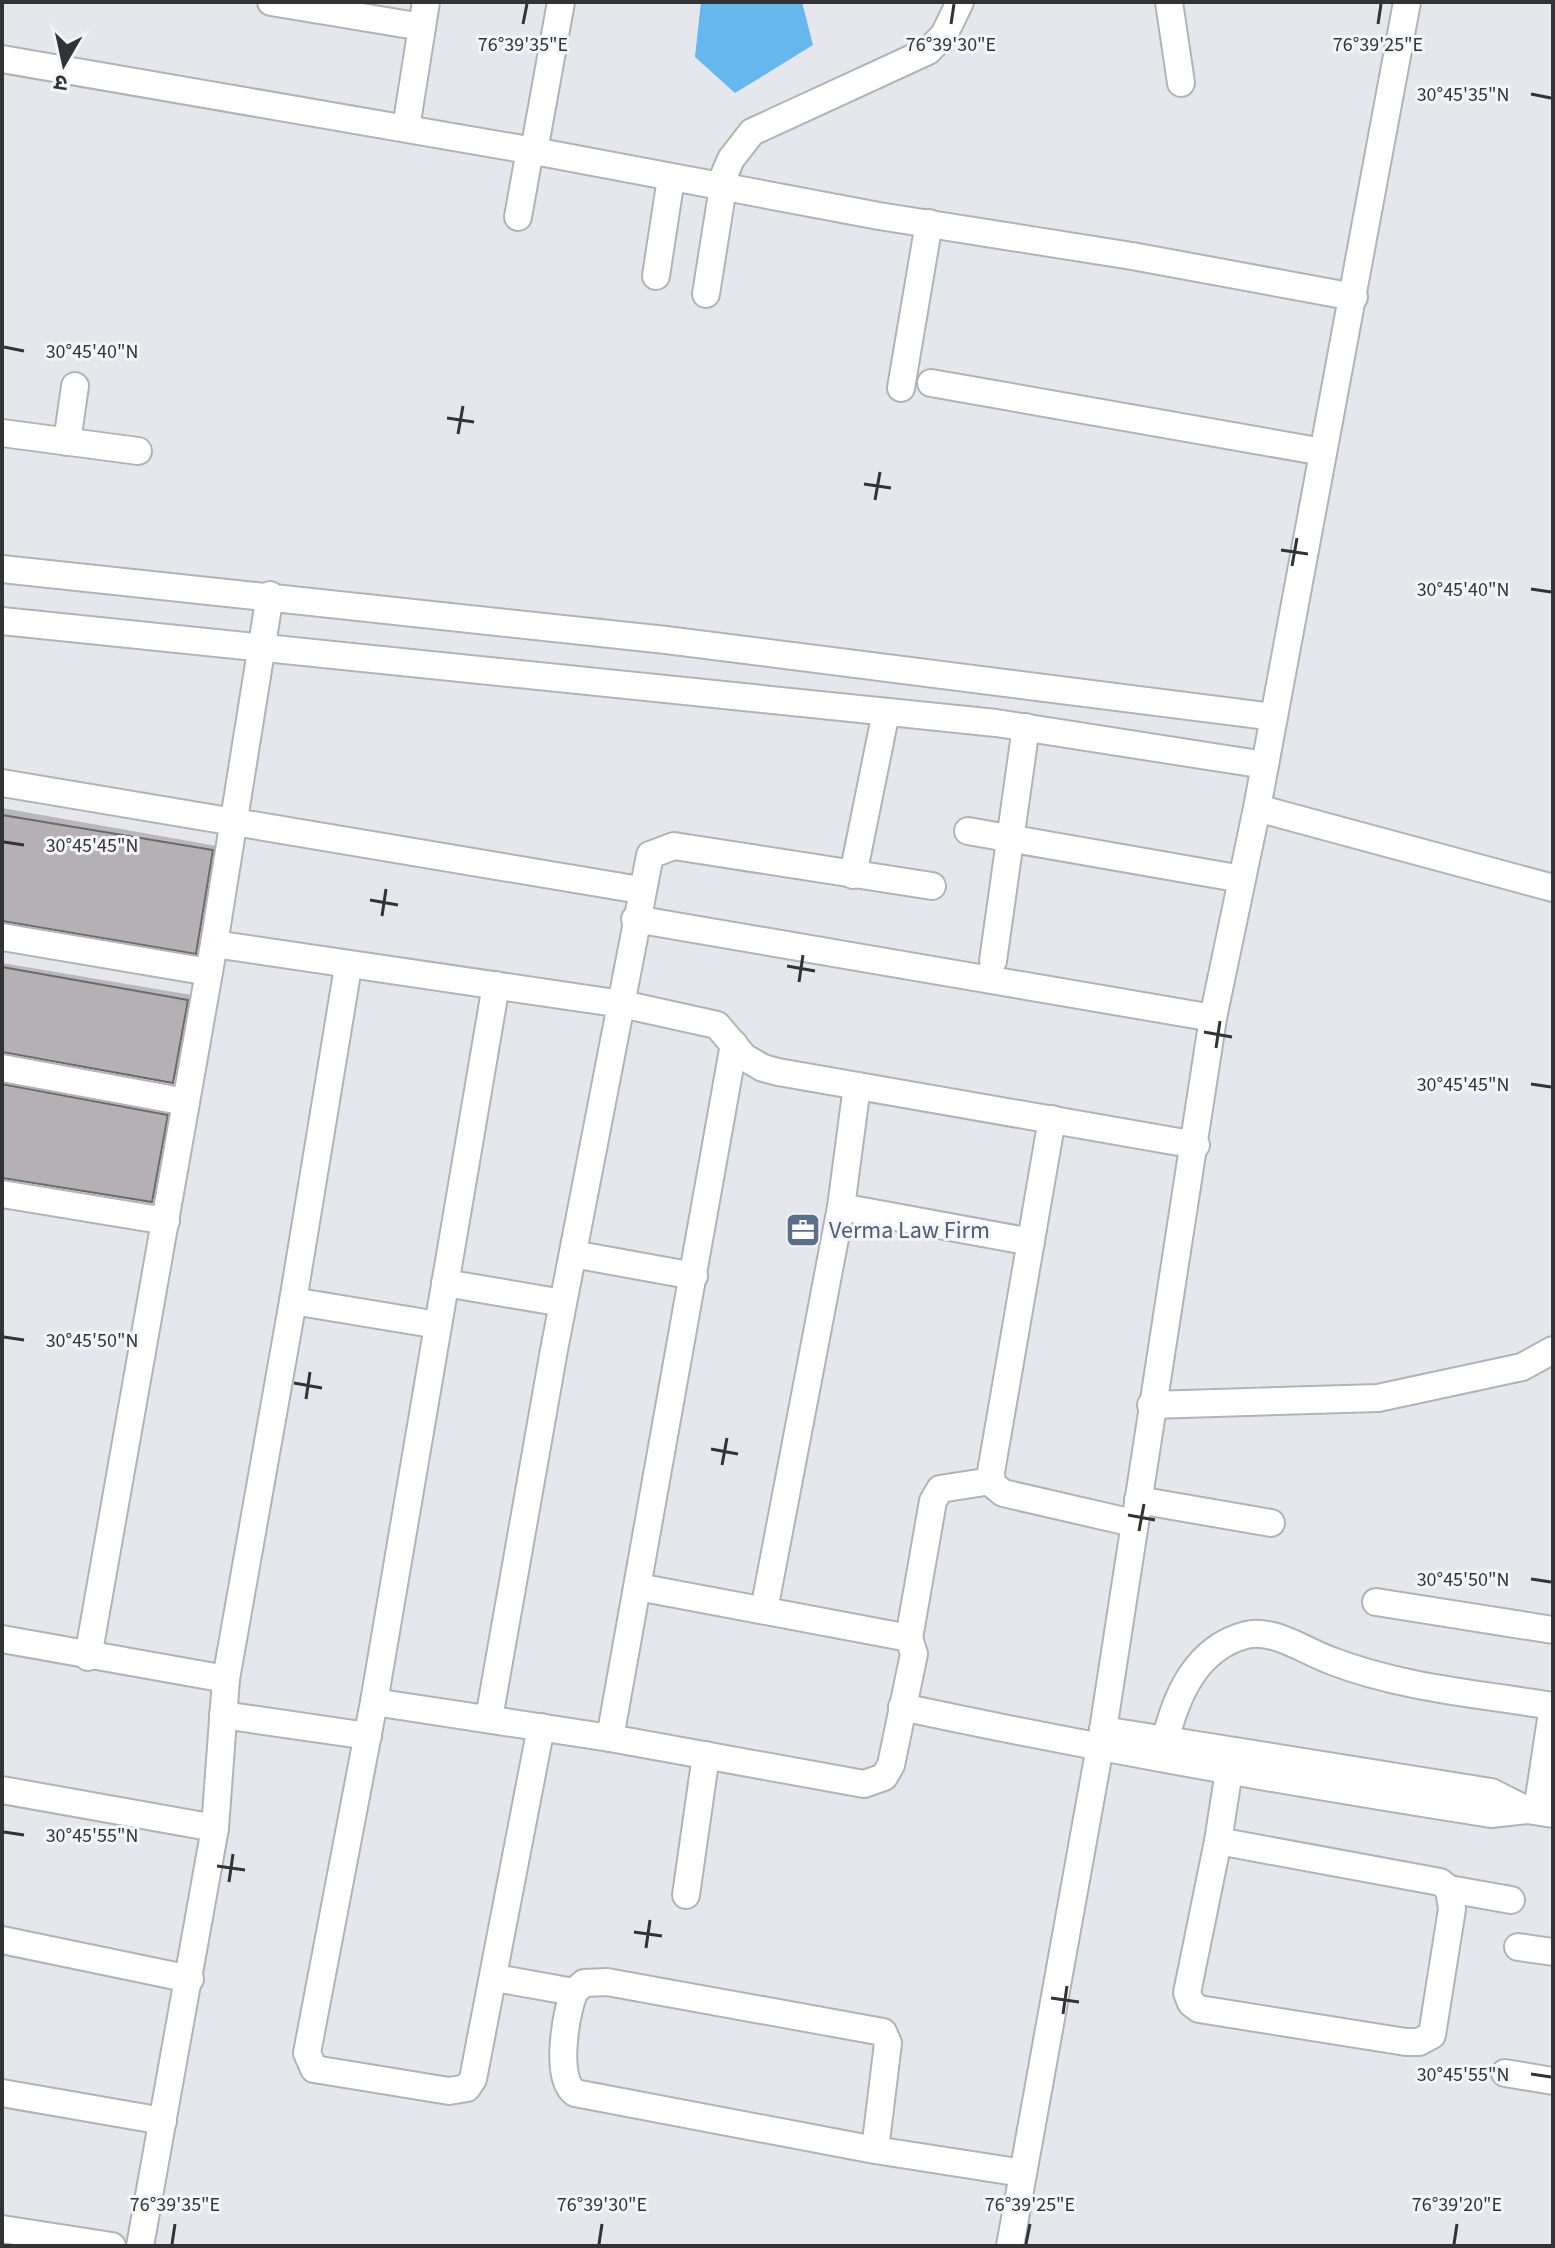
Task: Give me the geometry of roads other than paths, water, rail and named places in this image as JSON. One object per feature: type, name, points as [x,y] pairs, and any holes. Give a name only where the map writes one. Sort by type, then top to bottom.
[{"type":"street","points":[[271,2],[424,14],[406,128]]},
{"type":"street","points":[[518,217],[561,2]]},
{"type":"street","points":[[706,294],[721,187],[731,159],[752,132],[928,51],[944,35],[960,2]]},
{"type":"street","points":[[1169,2],[1181,83]]},
{"type":"street","points":[[1010,2246],[1101,1740],[1151,1405],[1196,1145],[1213,1018],[1257,808],[1407,2]]},
{"type":"street","points":[[2,59],[1354,297]]},
{"type":"street","points":[[656,276],[671,178]]},
{"type":"street","points":[[901,388],[929,223]]},
{"type":"street","points":[[931,383],[1323,452]]},
{"type":"street","points":[[67,442],[75,386]]},
{"type":"street","points":[[2,433],[138,451]]},
{"type":"street","points":[[2,569],[270,595],[666,640],[1274,717]]},
{"type":"street","points":[[88,1657],[214,944],[270,595]]},
{"type":"street","points":[[2,621],[1026,727],[1265,765]]},
{"type":"street","points":[[853,875],[886,712]]},
{"type":"street","points":[[993,961],[1026,727]]},
{"type":"street","points":[[2,783],[640,890]]},
{"type":"street","points":[[1257,808],[1553,888]]},
{"type":"street","points":[[968,831],[1242,879]]},
{"type":"street","points":[[489,1718],[563,1303],[622,1004],[640,890],[650,855],[674,846],[932,886]]},
{"type":"street","points":[[635,919],[1213,1018]]},
{"type":"street","points":[[2,937],[209,972]]},
{"type":"street","points":[[214,944],[348,967],[622,1004],[717,1025],[744,1057],[763,1068],[1196,1145]]},
{"type":"street","points":[[140,2246],[215,1828],[226,1679],[348,967]]},
{"type":"street","points":[[496,985],[368,1736],[307,2053],[310,2065],[330,2073],[449,2091],[467,2088],[479,2062],[541,1727]]},
{"type":"street","points":[[610,1738],[734,1044]]},
{"type":"street","points":[[2,1068],[186,1102]]},
{"type":"street","points":[[764,1610],[841,1207],[857,1086]]},
{"type":"street","points":[[991,1481],[1052,1119]]},
{"type":"street","points":[[2,1194],[166,1221]]},
{"type":"street","points":[[841,1207],[1031,1242]]},
{"type":"street","points":[[573,1254],[694,1276]]},
{"type":"street","points":[[445,1283],[563,1303]]},
{"type":"street","points":[[293,1301],[438,1325]]},
{"type":"street","points":[[1151,1405],[1378,1398],[1522,1367],[1553,1350]]},
{"type":"street","points":[[991,1481],[1003,1493],[1135,1512],[1271,1523]]},
{"type":"street","points":[[374,1702],[610,1738],[864,1784],[877,1783],[891,1765],[914,1654],[909,1638],[933,1501],[940,1489],[991,1481]]},
{"type":"street","points":[[638,1587],[909,1638]]},
{"type":"street","points":[[1376,1602],[1553,1630]]},
{"type":"street","points":[[902,1707],[1230,1762],[1491,1814],[1539,1812],[1553,1706],[1392,1679],[1254,1634],[1220,1647],[1195,1669],[1181,1687],[1165,1741]]},
{"type":"street","points":[[2,1639],[88,1657],[226,1679]]},
{"type":"street","points":[[223,1715],[368,1736]]},
{"type":"street","points":[[1101,1740],[1165,1741],[1230,1762]]},
{"type":"street","points":[[686,1895],[706,1755]]},
{"type":"street","points":[[1230,1762],[1218,1841],[1187,1993],[1191,2003],[1199,2009],[1419,2042],[1432,2035],[1452,1909],[1449,1889]]},
{"type":"street","points":[[2,1790],[215,1828]]},
{"type":"street","points":[[1218,1841],[1440,1882],[1449,1889],[1511,1900]]},
{"type":"street","points":[[2,1940],[190,1979]]},
{"type":"street","points":[[1518,1947],[1553,1952]]},
{"type":"street","points":[[495,1978],[574,1992]]},
{"type":"street","points":[[875,2150],[888,2043],[883,2032],[607,1982],[584,1983],[574,1992],[563,2068],[566,2083],[575,2093],[875,2150],[1023,2173]]},
{"type":"street","points":[[1505,2073],[1553,2081]]},
{"type":"street","points":[[2,2093],[163,2121]]},
{"type":"street","points":[[2,2229],[112,2246]]},
{"type":"water","points":[[701,2],[802,2],[813,45],[735,93],[695,57]]},
{"type":"place","name":"Verma Law Firm","points":[[803,1230]]}]
